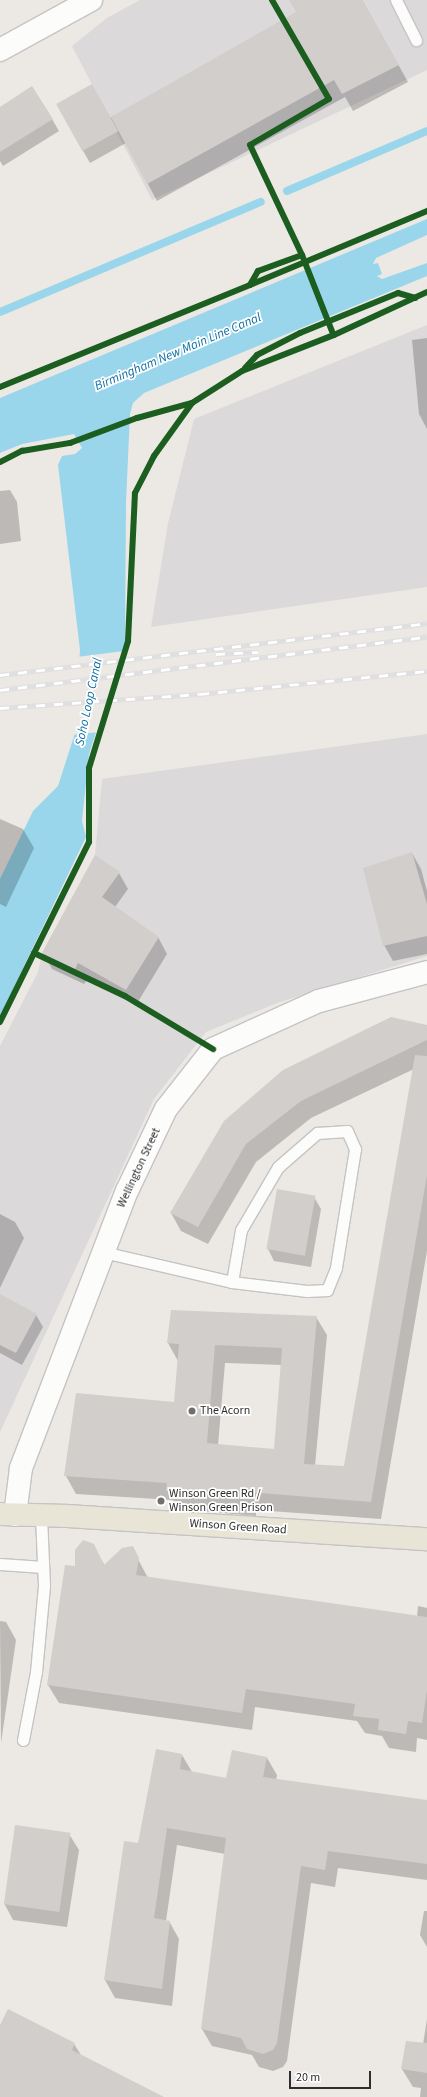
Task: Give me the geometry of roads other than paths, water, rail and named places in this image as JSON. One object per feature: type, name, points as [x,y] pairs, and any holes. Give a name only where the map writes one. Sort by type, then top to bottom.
[{"type":"main road","name":"Winson Green Road","points":[[8,1515],[42,1515],[427,1539]]},
{"type":"street","points":[[0,50],[89,0]]},
{"type":"street","name":"Wellington Street","points":[[8,1515],[21,1468],[127,1191],[166,1109],[213,1048],[319,1001],[427,972]]},
{"type":"lane","points":[[396,0],[416,40]]},
{"type":"lane","points":[[103,1252],[232,1282],[308,1291],[327,1290],[336,1268],[355,1149],[347,1131],[317,1133],[278,1167],[241,1230],[232,1282]]},
{"type":"lane","points":[[23,1740],[36,1672],[44,1585],[42,1515]]},
{"type":"lane","points":[[0,1564],[43,1567]]},
{"type":"water","points":[[427,219],[427,235],[376,258],[373,264],[378,263],[382,274],[377,276],[382,279],[427,263],[427,276],[144,393],[133,403],[130,414],[126,503],[125,642],[89,754],[82,821],[86,837],[0,1016],[0,879],[33,811],[58,786],[75,733],[80,650],[58,465],[62,456],[75,454],[82,448],[74,434],[22,444],[0,453],[0,398]]},
{"type":"waterway","points":[[287,191],[427,131]]},
{"type":"waterway","points":[[0,312],[261,202]]},
{"type":"railway","points":[[0,675],[427,623]]},
{"type":"railway","points":[[0,690],[427,637]]},
{"type":"railway","points":[[216,654],[258,652]]},
{"type":"railway","points":[[0,708],[200,694],[427,671]]},
{"type":"place","name":"The Acorn","points":[[192,1411]]},
{"type":"place","name":"Winson Green Rd / Winson Green Prison","points":[[161,1501]]},
{"type":"water label","name":"Birmingham New Main Line Canal","points":[[178,352]]},
{"type":"water label","name":"Soho Loop Canal","points":[[89,702]]}]
